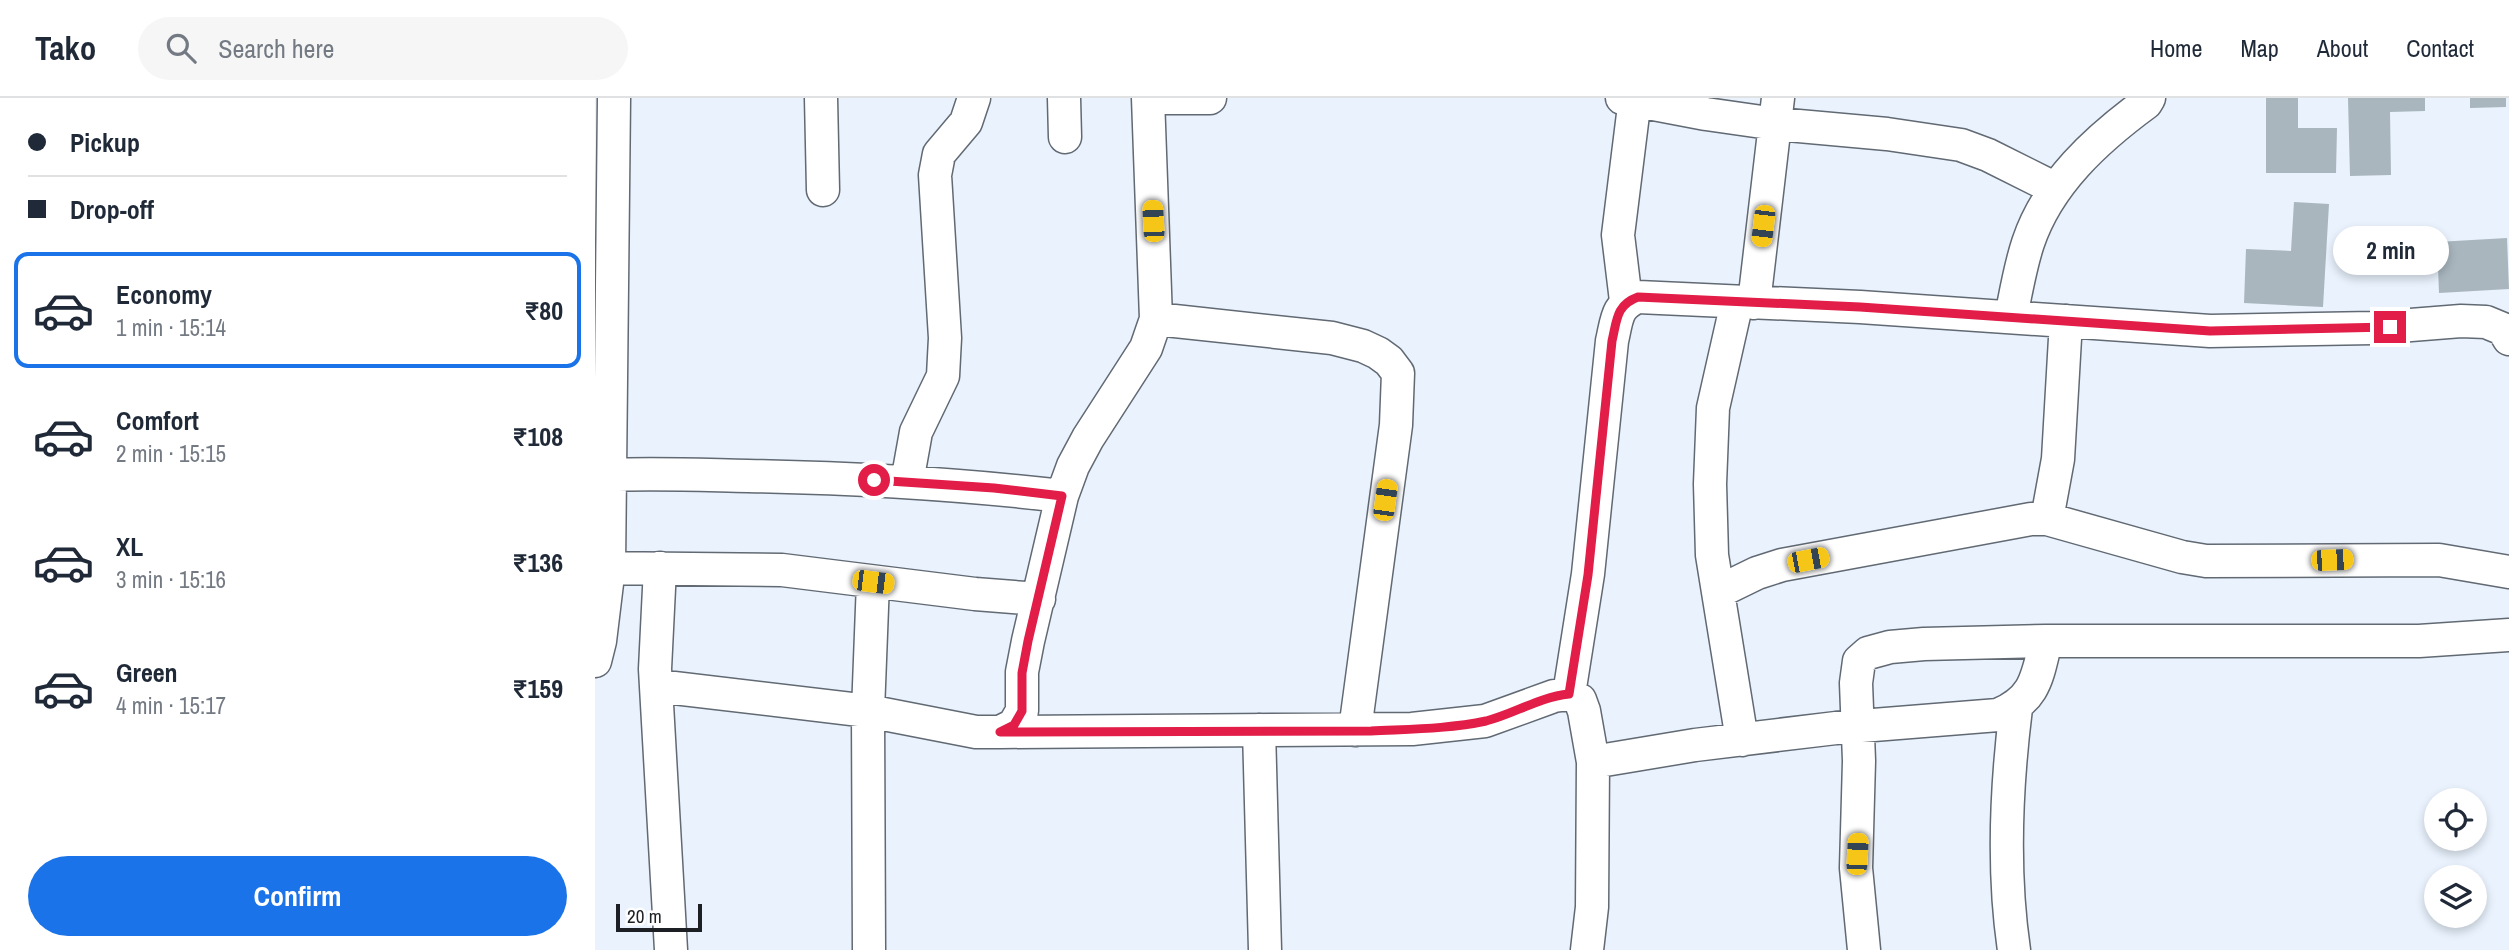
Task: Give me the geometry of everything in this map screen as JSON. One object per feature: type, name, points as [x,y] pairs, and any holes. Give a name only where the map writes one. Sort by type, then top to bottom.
[{"type":"street","points":[[595,661],[600,641],[608,475],[614,98]]},
{"type":"street","points":[[821,98],[823,190]]},
{"type":"street","points":[[907,482],[916,432],[936,396],[943,376],[945,327],[935,175],[939,154],[966,122],[974,98]]},
{"type":"street","points":[[1064,98],[1065,137]]},
{"type":"street","points":[[1000,732],[1014,725],[1022,711],[1022,673],[1062,496],[1088,438],[1146,348],[1156,319],[1147,98]]},
{"type":"street","points":[[1158,98],[1210,98]]},
{"type":"street","points":[[2011,317],[2028,241],[2056,189],[2072,167],[2149,98]]},
{"type":"street","points":[[1569,694],[1588,575],[1612,341],[1618,314],[1626,301],[1618,235],[1631,99],[1777,111],[1887,134],[1961,145],[1988,155],[2056,189]]},
{"type":"street","points":[[1742,740],[1712,555],[1710,451],[1713,408],[1745,302],[1777,111]]},
{"type":"street","points":[[1626,301],[1638,297],[1860,307],[2210,331],[2373,328],[2461,321],[2486,322],[2503,329],[2509,340]]},
{"type":"street","points":[[1156,319],[1332,338],[1363,345],[1389,361],[1398,373],[1397,425],[1355,730]]},
{"type":"street","points":[[2047,520],[2058,459],[2066,321]]},
{"type":"street","points":[[608,475],[683,473],[907,482],[1062,496]]},
{"type":"street","points":[[1718,592],[1757,573],[1782,565],[2031,519],[2047,520],[2182,557],[2206,561],[2439,561],[2509,572]]},
{"type":"street","points":[[602,567],[782,570],[975,594],[1039,599]]},
{"type":"street","points":[[660,568],[655,642],[671,950]]},
{"type":"street","points":[[869,950],[868,711],[873,582]]},
{"type":"street","points":[[1864,950],[1857,869],[1859,726],[1856,683],[1859,661],[1868,653],[1890,647],[1924,644],[2046,641],[2419,641],[2509,635]]},
{"type":"street","points":[[1593,762],[1859,726],[1999,715],[2016,708],[2027,697],[2046,641]]},
{"type":"street","points":[[657,686],[868,711],[977,732],[1412,729],[1485,721],[1554,696],[1569,694],[1580,700],[1584,711],[1593,762],[1592,907],[1587,950]]},
{"type":"street","points":[[2014,950],[2008,894],[2006,826],[2016,708]]},
{"type":"street","points":[[1259,730],[1265,950]]},
{"type":"building","points":[[2266,98],[2298,98],[2298,128],[2337,128],[2336,173],[2266,173]]},
{"type":"building","points":[[2348,98],[2425,98],[2425,111],[2390,112],[2391,175],[2350,176]]},
{"type":"building","points":[[2470,98],[2506,98],[2506,107],[2470,108]]},
{"type":"building","points":[[2294,202],[2329,204],[2323,307],[2244,303],[2246,249],[2291,251]]},
{"type":"building","points":[[2507,238],[2509,289],[2439,293],[2437,242]]},
{"type":"route","points":[[874,480],[994,488],[1062,496],[1022,673],[1022,711],[1014,725],[1000,732],[1296,729],[1371,731],[1432,727],[1485,721],[1554,696],[1569,694],[1588,575],[1612,341],[1618,314],[1626,301],[1638,297],[1860,307],[2210,331],[2390,327]]}]
